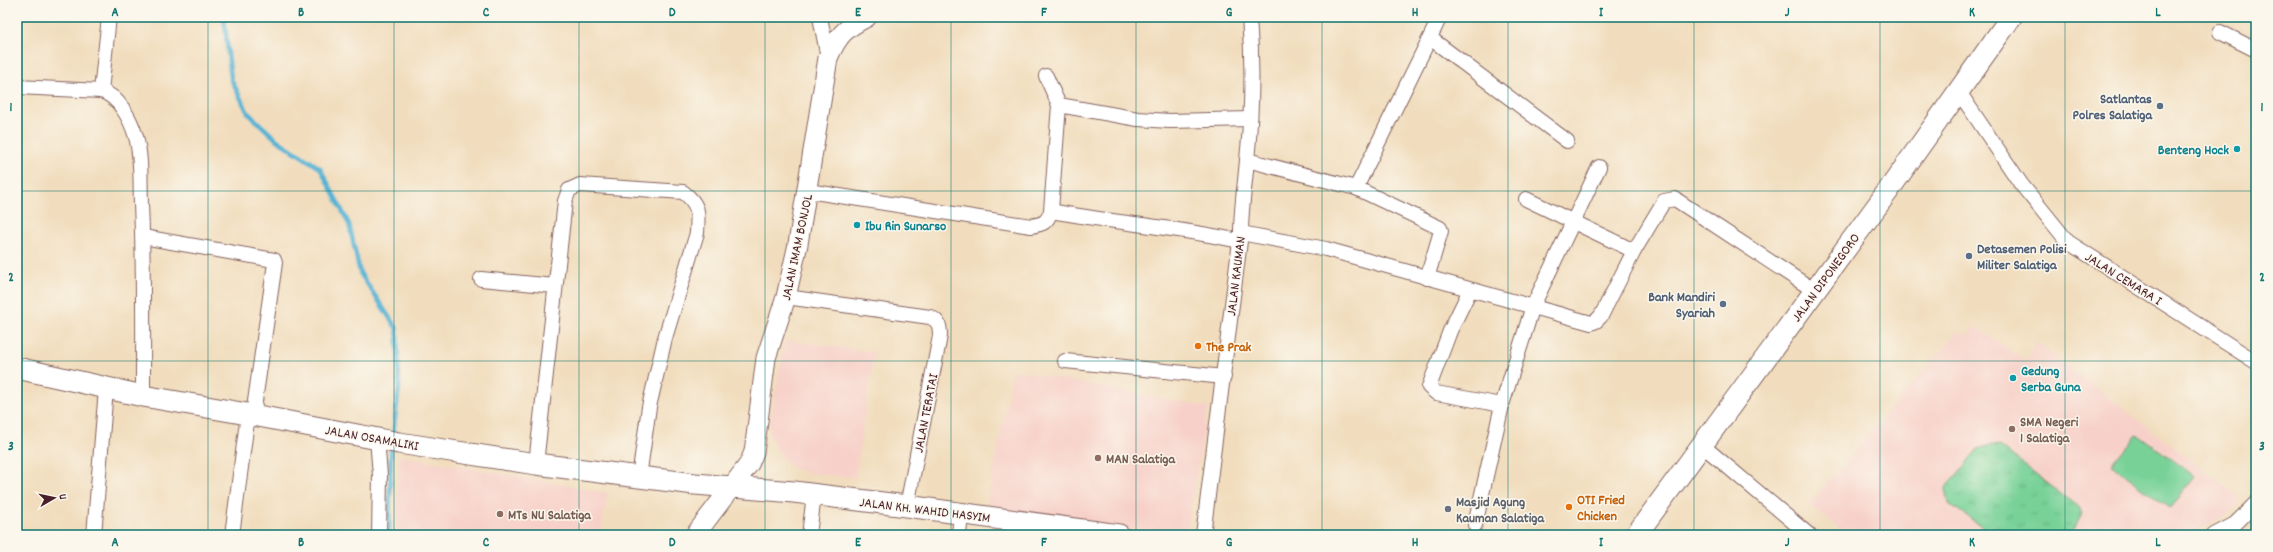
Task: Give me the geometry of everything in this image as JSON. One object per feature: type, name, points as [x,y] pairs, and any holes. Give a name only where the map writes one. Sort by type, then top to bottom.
[{"type":"main road","name":"JALAN IMAM BONJOL","points":[[695,535],[749,464],[754,452],[766,358],[786,297],[808,191],[828,58],[837,37],[852,24],[867,17]]},
{"type":"main road","name":"JALAN DIPONEGORO","points":[[1636,535],[1815,291],[1959,92],[2011,17]]},
{"type":"main road","name":"JALAN OSAMALIKI","points":[[17,368],[106,389],[251,414],[386,440],[536,464],[731,487]]},
{"type":"main road","name":"JALAN KH. WAHID HASYIM","points":[[731,487],[907,506],[1119,535]]},
{"type":"street","points":[[101,91],[109,17]]},
{"type":"street","points":[[820,17],[828,58]]},
{"type":"street","name":"JALAN KAUMAN","points":[[1203,535],[1224,377],[1240,237],[1241,201],[1247,160],[1252,50],[1249,17]]},
{"type":"street","points":[[1356,188],[1440,17]]},
{"type":"street","points":[[2220,32],[2256,50]]},
{"type":"street","points":[[1430,38],[1567,141]]},
{"type":"street","points":[[808,191],[1031,226],[1047,222],[1051,211],[1059,105],[1046,76]]},
{"type":"street","points":[[17,87],[101,91],[110,94],[118,101],[136,136],[139,152],[143,237],[143,396]]},
{"type":"street","name":"JALAN CEMARA I","points":[[1959,92],[2021,184],[2068,242],[2256,362]]},
{"type":"street","points":[[1059,105],[1138,119],[1170,121],[1250,119]]},
{"type":"street","points":[[1247,160],[1356,188],[1440,228],[1441,231],[1427,278]]},
{"type":"street","points":[[1475,526],[1502,405],[1533,306],[1599,167]]},
{"type":"street","points":[[536,464],[565,201],[569,190],[580,185],[683,192],[694,200],[698,215],[697,232],[665,338],[650,407],[639,477]]},
{"type":"street","points":[[1526,199],[1573,223],[1634,251]]},
{"type":"street","points":[[1051,211],[1095,220],[1326,249],[1470,290],[1533,306],[1585,322],[1596,321],[1634,251],[1664,201],[1675,199],[1815,291]]},
{"type":"street","points":[[143,237],[274,260],[275,263],[232,535]]},
{"type":"street","points":[[481,279],[555,286]]},
{"type":"street","points":[[1470,290],[1450,331],[1429,387],[1436,393],[1502,405]]},
{"type":"street","name":"JALAN TERATAI","points":[[786,297],[930,317],[937,320],[940,327],[940,336],[907,506]]},
{"type":"street","points":[[1065,361],[1224,377]]},
{"type":"street","points":[[94,535],[106,389]]},
{"type":"street","points":[[379,535],[380,475],[386,440]]},
{"type":"street","points":[[1702,446],[1809,535]]},
{"type":"street","points":[[809,535],[814,495]]},
{"type":"street","points":[[2214,535],[2235,530],[2256,503]]},
{"type":"street","points":[[959,535],[961,513]]},
{"type":"shaded area","name":"SMA Negeri 1 Salatiga","points":[[1975,327],[2026,361],[2036,342],[2239,497],[2236,506],[2223,518],[2191,535],[1847,535],[1809,504],[1958,331],[1967,335]]},
{"type":"shaded area","points":[[785,340],[874,352],[855,478],[807,473],[795,469],[786,462],[775,446],[769,429]]},
{"type":"shaded area","name":"MAN Salatiga","points":[[1013,370],[1208,407],[1186,535],[1173,535],[986,508]]},
{"type":"shaded area","name":"MTs NU Salatiga","points":[[399,456],[608,493],[600,535],[396,535]]},
{"type":"green space","points":[[2137,434],[2195,476],[2170,508],[2112,465]]},
{"type":"green space","points":[[1991,445],[2000,446],[2079,508],[2082,514],[2071,535],[1994,535],[1948,503],[1945,489],[1978,449]]},
{"type":"waterway","points":[[224,17],[231,79],[248,113],[277,140],[320,168],[349,224],[360,273],[397,329],[399,387],[393,435]]},
{"type":"waterway","points":[[389,535],[391,447]]},
{"type":"place","name":"Satlantas Polres Salatiga","points":[[2160,106]]},
{"type":"place","name":"Benteng Hock","points":[[2237,149]]},
{"type":"place","name":"Ibu Rin Sunarso","points":[[857,225]]},
{"type":"place","name":"Detasemen Polisi Militer Salatiga","points":[[1969,256]]},
{"type":"place","name":"Bank Mandiri Syariah","points":[[1723,304]]},
{"type":"place","name":"The Prak","points":[[1198,346]]},
{"type":"place","name":"Gedung Serba Guna","points":[[2013,378]]},
{"type":"place","name":"SMA Negeri 1 Salatiga","points":[[2012,429]]},
{"type":"place","name":"MAN Salatiga","points":[[1098,458]]},
{"type":"place","name":"OTI Fried Chicken","points":[[1569,507]]},
{"type":"place","name":"Masjid Agung Kauman Salatiga","points":[[1448,509]]},
{"type":"place","name":"MTs NU Salatiga","points":[[500,514]]}]
